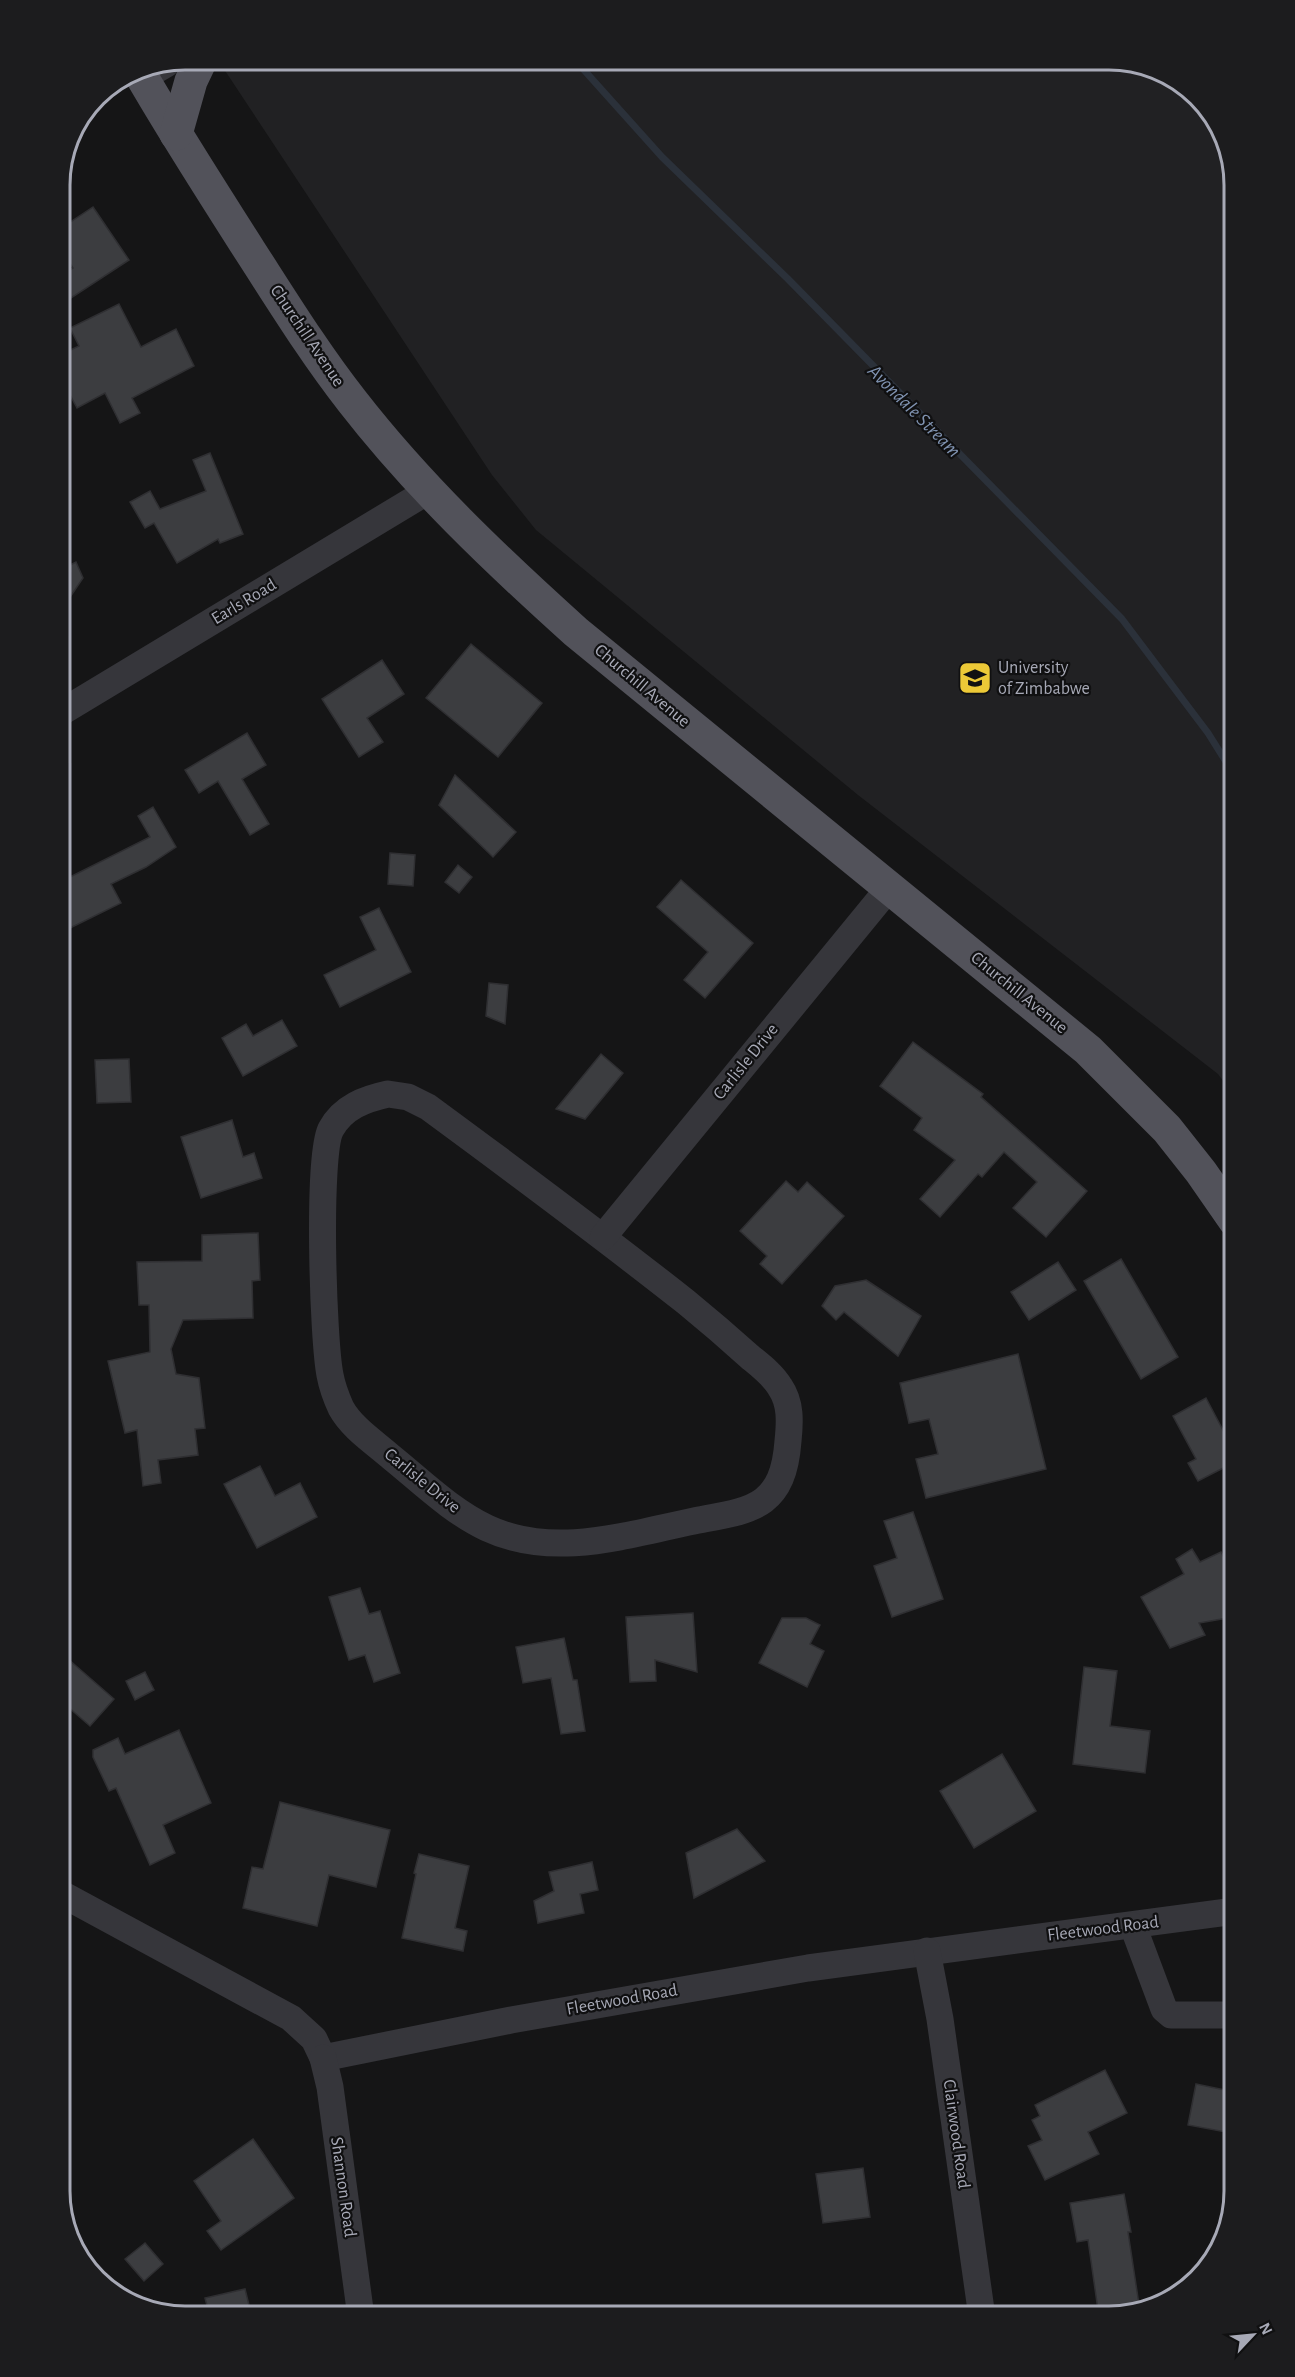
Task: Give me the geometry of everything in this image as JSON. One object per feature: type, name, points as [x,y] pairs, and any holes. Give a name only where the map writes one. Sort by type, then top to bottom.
[{"type":"main road","points":[[176,134],[196,70]]},
{"type":"main road","name":"Churchill Avenue","points":[[151,76],[176,134],[314,348],[352,402],[428,491],[516,578],[576,632],[1088,1050],[1167,1129],[1225,1207]]},
{"type":"street","name":"Earls Road","points":[[71,707],[428,491]]},
{"type":"street","name":"Carlisle Drive","points":[[603,1237],[890,888]]},
{"type":"street","name":"Carlisle Drive","points":[[388,1094],[408,1097],[428,1107],[603,1237],[708,1320],[769,1373],[781,1387],[788,1405],[787,1458],[779,1485],[754,1507],[738,1512],[587,1542],[539,1544],[512,1538],[488,1529],[452,1508],[360,1430],[344,1412],[335,1395],[329,1374],[326,1338],[323,1248],[324,1150],[329,1131],[355,1104],[388,1094]]},
{"type":"street","points":[[70,1898],[291,2018],[314,2039],[323,2058]]},
{"type":"street","name":"Fleetwood Road","points":[[323,2058],[522,2018],[808,1968],[1225,1912]]},
{"type":"street","points":[[1133,1926],[1164,2009],[1171,2015],[1225,2015]]},
{"type":"street","name":"Clairwood Road","points":[[927,1951],[940,2019],[980,2306]]},
{"type":"street","name":"Shannon Road","points":[[323,2058],[330,2086],[360,2306]]},
{"type":"shaded area","name":"University of Zimbabwe","points":[[225,70],[1117,71],[1139,74],[1153,79],[1179,94],[1201,116],[1216,142],[1224,171],[1225,186],[1225,1083],[1218,1074],[858,795],[536,530],[492,475]]},
{"type":"building","points":[[93,207],[129,260],[71,298],[71,269],[73,268],[71,265],[71,222]]},
{"type":"building","points":[[119,304],[141,347],[176,329],[194,366],[132,398],[140,413],[120,423],[105,393],[77,408],[71,397],[71,350],[79,346],[71,328]]},
{"type":"building","points":[[210,453],[243,534],[220,543],[218,539],[177,563],[154,523],[145,528],[130,502],[150,491],[160,509],[206,491],[193,460]]},
{"type":"building","points":[[76,562],[83,578],[71,596],[71,565]]},
{"type":"building","points":[[471,644],[542,703],[498,757],[426,698]]},
{"type":"building","points":[[382,660],[404,694],[367,718],[383,742],[359,757],[322,699]]},
{"type":"building","points":[[247,733],[266,765],[242,779],[269,824],[250,835],[218,781],[199,793],[185,770]]},
{"type":"building","points":[[455,775],[516,832],[493,857],[439,805]]},
{"type":"building","points":[[153,807],[176,847],[146,867],[111,884],[121,903],[71,928],[71,877],[150,837],[138,816]]},
{"type":"building","points":[[390,853],[415,855],[413,886],[388,884]]},
{"type":"building","points":[[458,865],[472,877],[459,893],[445,882]]},
{"type":"building","points":[[681,880],[753,943],[705,998],[684,980],[708,952],[657,907]]},
{"type":"building","points":[[379,908],[411,972],[340,1007],[324,975],[376,950],[360,917]]},
{"type":"building","points":[[489,983],[508,985],[505,1024],[486,1016]]},
{"type":"building","points":[[282,1020],[297,1046],[243,1076],[222,1038],[246,1024],[253,1036]]},
{"type":"building","points":[[913,1042],[983,1094],[981,1097],[1087,1191],[1046,1237],[1013,1208],[1037,1182],[1004,1152],[982,1177],[978,1174],[940,1217],[920,1199],[955,1160],[914,1130],[922,1118],[880,1086]]},
{"type":"building","points":[[601,1054],[623,1073],[585,1119],[556,1109]]},
{"type":"building","points":[[129,1059],[131,1102],[97,1103],[95,1060]]},
{"type":"building","points":[[232,1120],[243,1157],[254,1153],[262,1178],[201,1198],[181,1137]]},
{"type":"building","points":[[786,1181],[798,1192],[807,1182],[844,1216],[782,1284],[760,1264],[767,1256],[740,1231]]},
{"type":"building","points":[[258,1233],[260,1280],[252,1281],[253,1318],[183,1320],[171,1349],[176,1374],[199,1378],[205,1428],[195,1429],[198,1455],[158,1460],[161,1483],[143,1486],[137,1430],[125,1433],[108,1361],[150,1352],[149,1305],[139,1305],[137,1262],[202,1261],[202,1235]]},
{"type":"building","points":[[1121,1259],[1178,1357],[1141,1379],[1084,1281]]},
{"type":"building","points":[[1058,1262],[1076,1290],[1029,1320],[1011,1292]]},
{"type":"building","points":[[866,1280],[921,1316],[898,1356],[844,1312],[836,1320],[822,1306],[835,1286]]},
{"type":"building","points":[[1018,1354],[1046,1469],[926,1498],[916,1459],[938,1454],[929,1419],[909,1423],[900,1383]]},
{"type":"building","points":[[1206,1398],[1225,1431],[1225,1467],[1198,1481],[1188,1463],[1196,1459],[1173,1416]]},
{"type":"building","points":[[260,1466],[275,1496],[300,1483],[317,1517],[257,1548],[224,1484]]},
{"type":"building","points":[[913,1512],[943,1599],[892,1617],[874,1566],[897,1558],[884,1521]]},
{"type":"building","points":[[1192,1549],[1200,1562],[1221,1552],[1225,1559],[1225,1618],[1199,1623],[1205,1635],[1170,1648],[1141,1597],[1184,1574],[1176,1559]]},
{"type":"building","points":[[360,1588],[369,1614],[380,1611],[400,1673],[374,1682],[365,1655],[349,1660],[329,1597]]},
{"type":"building","points":[[693,1613],[697,1672],[655,1660],[656,1681],[630,1682],[626,1617]]},
{"type":"building","points":[[782,1618],[806,1618],[820,1625],[810,1644],[824,1651],[807,1687],[759,1663]]},
{"type":"building","points":[[564,1638],[573,1680],[577,1680],[585,1731],[561,1734],[551,1678],[523,1683],[516,1647]]},
{"type":"building","points":[[70,1661],[114,1699],[90,1726],[70,1709]]},
{"type":"building","points":[[1084,1667],[1117,1671],[1110,1726],[1150,1731],[1145,1773],[1073,1764]]},
{"type":"building","points":[[145,1672],[154,1690],[135,1700],[126,1681]]},
{"type":"building","points":[[179,1730],[211,1803],[163,1825],[175,1853],[150,1865],[116,1788],[109,1791],[93,1757],[93,1750],[118,1738],[125,1754]]},
{"type":"building","points":[[1002,1754],[1036,1811],[974,1848],[940,1791]]},
{"type":"building","points":[[280,1802],[390,1830],[376,1887],[329,1875],[317,1926],[243,1908],[252,1867],[263,1869]]},
{"type":"building","points":[[737,1829],[765,1861],[694,1898],[686,1853]]},
{"type":"building","points":[[419,1854],[469,1866],[455,1928],[467,1931],[463,1951],[402,1938]]},
{"type":"building","points":[[592,1862],[598,1890],[580,1894],[584,1913],[538,1923],[534,1901],[554,1891],[549,1872]]},
{"type":"building","points":[[1105,2070],[1127,2113],[1088,2132],[1099,2154],[1045,2180],[1028,2146],[1042,2140],[1032,2120],[1040,2116],[1035,2105]]},
{"type":"building","points":[[1196,2084],[1225,2090],[1225,2132],[1188,2125]]},
{"type":"building","points":[[253,2139],[294,2198],[221,2250],[207,2231],[221,2221],[194,2181]]},
{"type":"building","points":[[863,2168],[870,2217],[823,2223],[816,2174]]},
{"type":"building","points":[[1124,2194],[1131,2232],[1128,2232],[1139,2302],[1124,2306],[1097,2306],[1088,2240],[1077,2242],[1070,2203]]},
{"type":"building","points":[[145,2243],[163,2264],[144,2281],[125,2259]]},
{"type":"building","points":[[245,2289],[249,2306],[207,2306],[205,2298]]},
{"type":"waterway","name":"Avondale Stream","points":[[584,70],[662,157],[788,279],[1122,619],[1208,733],[1225,760]]},
{"type":"place","name":"University of Zimbabwe","points":[[975,678]]}]
